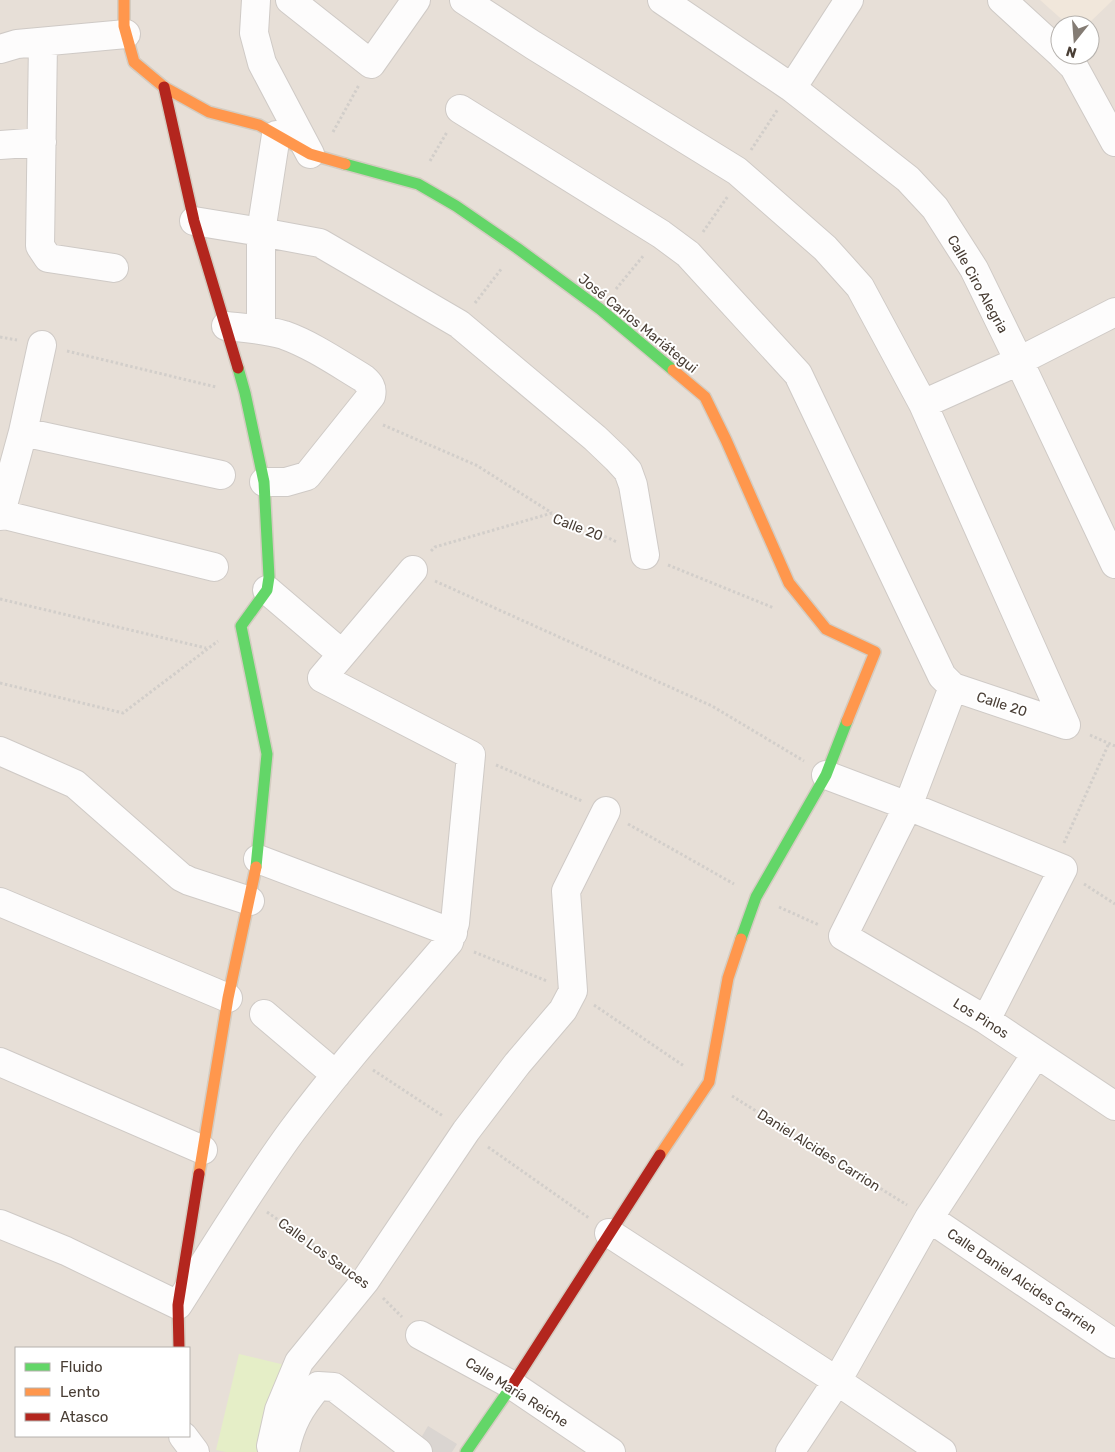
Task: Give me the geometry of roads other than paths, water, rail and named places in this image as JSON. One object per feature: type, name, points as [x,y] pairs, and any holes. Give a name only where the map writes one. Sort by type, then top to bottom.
[{"type":"street","name":"José Carlos Mariátegui","points":[[124,0],[124,26],[134,62],[164,87],[209,112],[259,125],[314,155],[418,184],[456,206],[518,248],[600,309],[705,397],[726,440],[789,584],[826,629],[875,652],[826,775]]},
{"type":"street","points":[[256,0],[254,33],[262,63],[314,155]]},
{"type":"street","points":[[290,0],[371,64],[416,0]]},
{"type":"street","points":[[464,0],[740,173],[825,248],[860,287],[923,404],[1019,361],[1115,312]]},
{"type":"street","name":"Calle Ciro Alegria","points":[[662,0],[792,88],[908,179],[935,208],[974,270],[1115,564]]},
{"type":"street","points":[[792,88],[849,0]]},
{"type":"street","points":[[1002,0],[1050,44]]},
{"type":"street","points":[[0,49],[17,44],[126,34]]},
{"type":"street","points":[[43,42],[40,246],[48,258],[114,268]]},
{"type":"street","points":[[1072,65],[1115,142]]},
{"type":"street","points":[[164,87],[194,221],[245,393],[264,482],[268,577],[267,590],[241,626],[267,754],[258,859],[228,998],[178,1305],[180,1347]]},
{"type":"street","points":[[460,110],[661,234],[688,254],[798,374],[947,682],[908,806]]},
{"type":"street","points":[[261,330],[261,232],[276,135]]},
{"type":"street","points":[[0,145],[42,142]]},
{"type":"street","points":[[194,221],[320,243],[459,324],[595,438],[628,471],[633,485],[645,555]]},
{"type":"street","points":[[226,326],[261,330],[283,335],[307,345],[364,378],[370,384],[372,391],[371,396],[358,414],[307,476],[286,482],[264,482]]},
{"type":"street","points":[[42,346],[0,515],[214,568]]},
{"type":"street","name":"Calle 20","points":[[923,404],[1066,725],[947,682]]},
{"type":"street","points":[[22,432],[221,475]]},
{"type":"street","points":[[178,1305],[246,1197],[292,1131],[344,1066],[449,942],[453,933],[471,754],[322,678],[413,570]]},
{"type":"street","points":[[267,590],[342,654]]},
{"type":"street","points":[[0,751],[82,788],[181,877],[250,902]]},
{"type":"street","points":[[466,1452],[512,1385],[609,1233],[709,1082],[728,978],[756,897],[826,775],[908,806],[1058,868],[986,1020]]},
{"type":"street","name":"Los Pinos","points":[[908,806],[843,936],[986,1020],[1115,1106]]},
{"type":"street","points":[[273,1452],[271,1446],[279,1410],[299,1362],[365,1281],[475,1137],[516,1064],[563,1010],[573,991],[566,891],[606,811]]},
{"type":"street","points":[[258,859],[453,933]]},
{"type":"street","points":[[0,902],[228,998]]},
{"type":"street","points":[[264,1014],[344,1066]]},
{"type":"street","points":[[790,1452],[836,1381],[929,1218],[1036,1054]]},
{"type":"street","points":[[0,1062],[203,1150]]},
{"type":"street","name":"Calle Daniel Alcides Carrien","points":[[929,1218],[1115,1344]]},
{"type":"street","points":[[0,1224],[66,1251],[178,1305]]},
{"type":"street","points":[[609,1233],[942,1452]]},
{"type":"street","name":"Calle María Reiche","points":[[420,1335],[512,1385],[611,1452]]},
{"type":"street","points":[[285,1452],[290,1430],[304,1403],[318,1386],[334,1387],[418,1452]]},
{"type":"street","points":[[184,1437],[195,1452]]}]
